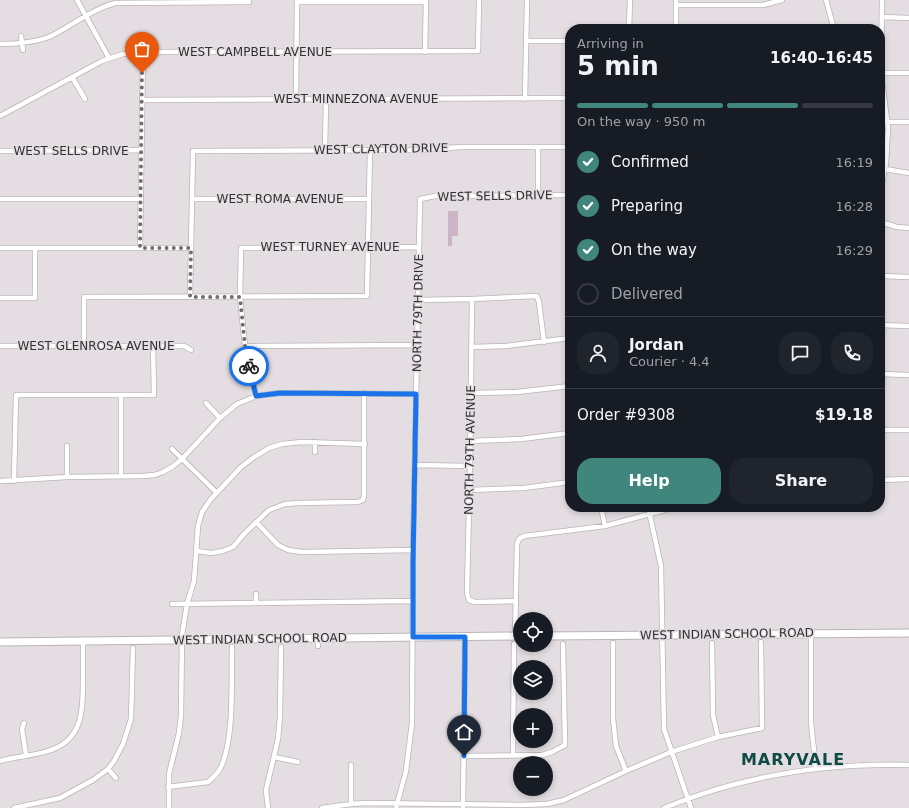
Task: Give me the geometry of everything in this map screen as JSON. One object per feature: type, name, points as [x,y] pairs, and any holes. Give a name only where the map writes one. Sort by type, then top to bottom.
[{"type":"main road","name":"WEST INDIAN SCHOOL ROAD","points":[[553,636],[909,633]]},
{"type":"main road","name":"WEST INDIAN SCHOOL ROAD","points":[[0,642],[513,636]]},
{"type":"street","points":[[77,0],[109,58]]},
{"type":"street","name":"WEST CAMPBELL AVENUE","points":[[0,116],[109,58],[123,54],[143,52],[478,51],[479,0]]},
{"type":"street","points":[[525,99],[526,0]]},
{"type":"street","points":[[630,0],[630,24]]},
{"type":"street","points":[[676,24],[676,3],[763,5],[782,0]]},
{"type":"street","points":[[826,0],[833,24]]},
{"type":"street","points":[[882,0],[882,24]]},
{"type":"street","points":[[0,44],[22,44],[47,37],[101,7],[115,3],[249,1]]},
{"type":"street","points":[[296,99],[297,1],[426,1],[425,52]]},
{"type":"street","points":[[882,17],[909,18]]},
{"type":"street","points":[[21,36],[23,50]]},
{"type":"street","points":[[526,41],[565,41]]},
{"type":"street","points":[[140,248],[143,52]]},
{"type":"street","points":[[885,73],[909,73]]},
{"type":"street","points":[[72,77],[86,99]]},
{"type":"street","name":"WEST MINNEZONA AVENUE","points":[[142,100],[565,98]]},
{"type":"street","points":[[326,100],[326,150]]},
{"type":"street","points":[[885,104],[888,122],[885,169],[909,173]]},
{"type":"street","points":[[888,122],[909,122]]},
{"type":"street","name":"WEST CLAYTON DRIVE","points":[[192,199],[193,151],[417,150],[461,147],[565,147]]},
{"type":"street","points":[[538,147],[538,196]]},
{"type":"street","name":"WEST SELLS DRIVE","points":[[0,151],[141,150]]},
{"type":"street","points":[[84,347],[84,297],[367,296],[370,150]]},
{"type":"street","name":"WEST SELLS DRIVE","points":[[420,199],[435,196],[565,195]]},
{"type":"street","points":[[0,199],[140,199]]},
{"type":"street","points":[[190,297],[192,199]]},
{"type":"street","name":"WEST ROMA AVENUE","points":[[192,199],[369,199]]},
{"type":"street","name":"NORTH 79TH DRIVE","points":[[396,806],[406,771],[411,728],[420,199]]},
{"type":"street","points":[[885,223],[897,227],[909,228]]},
{"type":"street","name":"WEST TURNEY AVENUE","points":[[240,297],[241,248],[418,247]]},
{"type":"street","points":[[0,248],[191,248]]},
{"type":"street","points":[[0,298],[35,298],[35,248]]},
{"type":"street","points":[[885,276],[909,277]]},
{"type":"street","points":[[418,300],[537,296],[544,342]]},
{"type":"street","points":[[240,297],[245,346],[256,396]]},
{"type":"street","name":"NORTH 79TH AVENUE","points":[[472,299],[467,593],[469,600],[475,602],[516,601]]},
{"type":"street","points":[[885,325],[909,326]]},
{"type":"street","points":[[472,347],[506,346],[565,339]]},
{"type":"street","points":[[245,346],[417,345]]},
{"type":"street","name":"WEST GLENROSA AVENUE","points":[[0,346],[184,346],[191,350]]},
{"type":"street","points":[[14,481],[16,395],[154,395],[153,346]]},
{"type":"street","points":[[885,374],[909,375]]},
{"type":"street","points":[[471,393],[517,392],[565,387]]},
{"type":"street","points":[[0,481],[67,477],[154,475],[172,467],[182,459],[220,418],[237,404],[256,396],[280,393],[416,394]]},
{"type":"street","points":[[197,551],[212,553],[233,547],[269,510],[285,504],[358,502],[363,500],[365,444],[364,393]]},
{"type":"street","points":[[121,395],[122,475]]},
{"type":"street","points":[[206,403],[220,418]]},
{"type":"street","points":[[885,430],[909,430]]},
{"type":"street","points":[[470,441],[522,439],[565,434]]},
{"type":"street","points":[[169,808],[169,774],[179,733],[181,716],[181,640],[187,604],[194,581],[198,526],[202,512],[211,499],[241,467],[269,448],[289,444],[315,442],[365,444]]},
{"type":"street","points":[[315,442],[315,452]]},
{"type":"street","points":[[67,446],[67,477]]},
{"type":"street","points":[[172,449],[217,493]]},
{"type":"street","points":[[416,465],[470,466]]},
{"type":"street","points":[[885,480],[909,479]]},
{"type":"street","points":[[469,490],[524,488],[565,483]]},
{"type":"street","points":[[602,512],[605,526]]},
{"type":"street","points":[[517,612],[517,544],[519,539],[524,536],[605,526],[657,512]]},
{"type":"street","points":[[650,514],[661,560],[664,729],[691,808]]},
{"type":"street","points":[[256,522],[278,545],[288,550],[302,552],[413,550]]},
{"type":"street","points":[[256,594],[256,602]]},
{"type":"street","points":[[172,604],[412,601]]},
{"type":"street","points":[[811,633],[811,723],[816,769]]},
{"type":"street","points":[[463,806],[465,637]]},
{"type":"street","points":[[318,638],[318,646]]},
{"type":"street","points":[[0,761],[42,753],[58,748],[70,738],[77,728],[82,710],[83,640]]},
{"type":"street","points":[[322,808],[351,804],[463,806],[547,804],[564,800],[671,752],[718,737],[762,728],[761,642]]},
{"type":"street","points":[[712,643],[713,715],[718,737]]},
{"type":"street","points":[[464,756],[542,755],[552,752],[565,745],[563,644]]},
{"type":"street","points":[[613,644],[613,718],[616,746],[626,771]]},
{"type":"street","points":[[168,788],[208,782],[220,768],[227,745],[230,724],[232,647]]},
{"type":"street","points":[[268,808],[266,790],[278,739],[280,716],[281,647]]},
{"type":"street","points":[[14,808],[60,798],[93,780],[108,769],[120,752],[131,719],[133,648]]},
{"type":"street","points":[[513,756],[514,652]]},
{"type":"street","points":[[24,723],[22,729],[26,755]]},
{"type":"street","points":[[274,756],[298,762]]},
{"type":"street","points":[[351,765],[351,804]]},
{"type":"street","points":[[664,808],[688,799],[752,780],[816,769],[857,765],[909,765]]},
{"type":"street","points":[[108,769],[116,778]]},
{"type":"shaded area","points":[[448,211],[458,211],[458,236],[452,236],[452,246],[448,246]]},
{"type":"way so far","points":[[142,73],[140,248],[191,248],[190,297],[240,297],[245,346],[249,366]]},
{"type":"district","name":"MARYVALE","points":[[793,759]]},
{"type":"route","points":[[249,366],[256,396],[280,393],[416,394],[416,465],[412,601],[413,637],[465,637],[464,756]]}]
